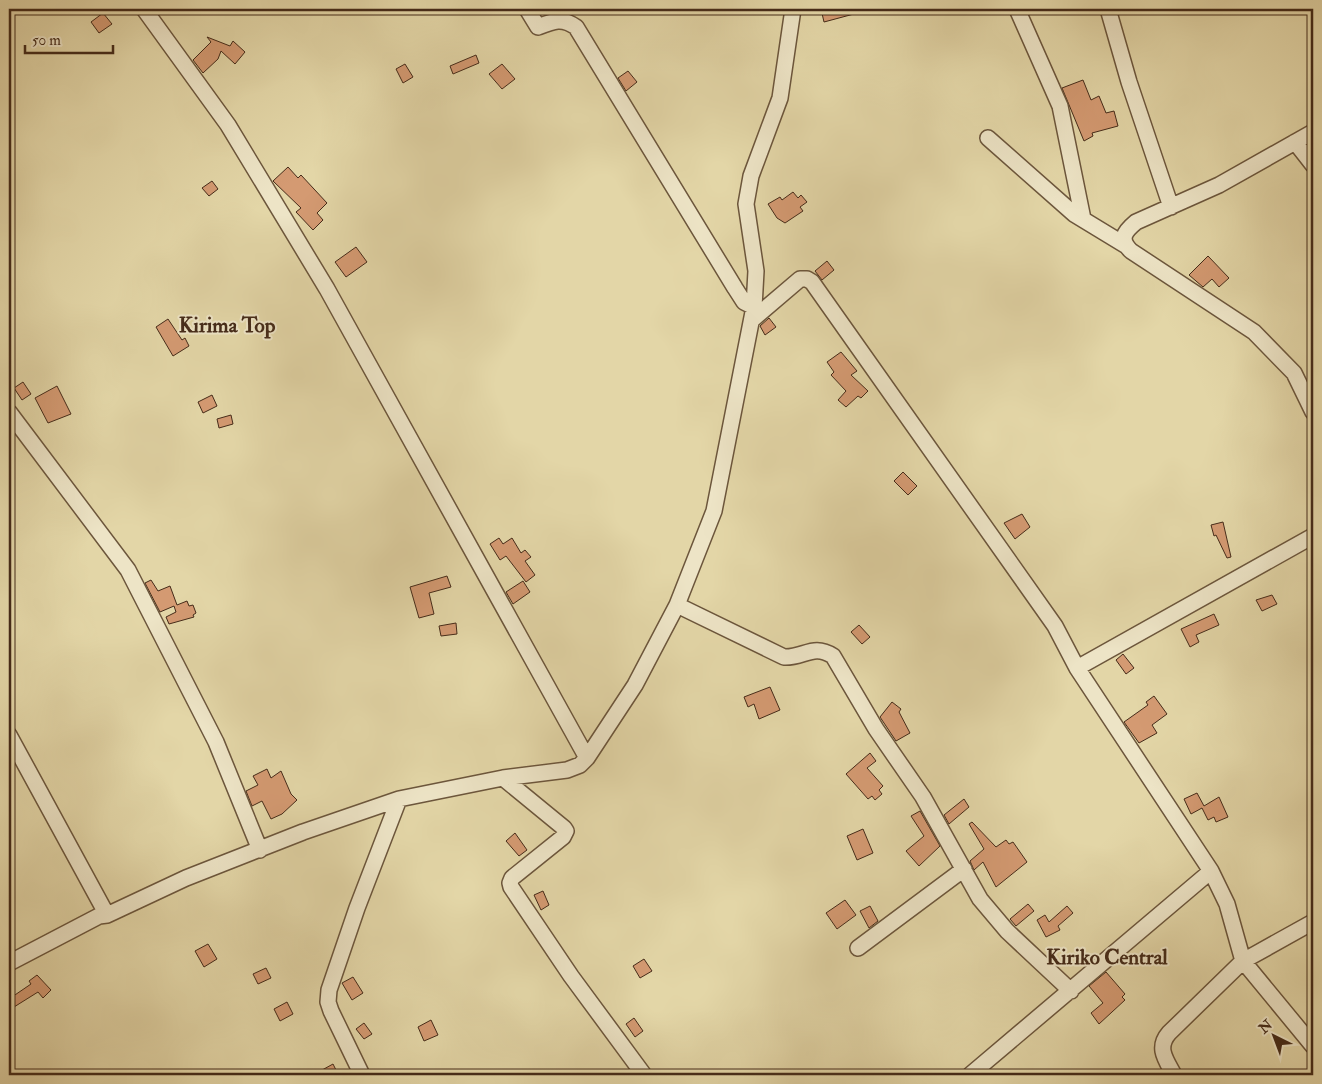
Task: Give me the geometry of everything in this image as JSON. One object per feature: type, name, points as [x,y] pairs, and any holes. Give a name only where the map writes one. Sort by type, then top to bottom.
[{"type":"street","points":[[144,9],[228,125],[326,289],[587,758]]},
{"type":"street","points":[[527,9],[538,27],[558,20],[568,21],[576,27],[734,288],[753,314]]},
{"type":"street","points":[[9,963],[99,916],[107,916],[186,878],[303,832],[399,798],[503,778],[567,770],[580,765],[587,758],[635,685],[677,605],[714,511],[753,314],[756,271],[746,204],[751,176],[780,98],[793,9]]},
{"type":"street","points":[[1017,9],[1060,106],[1082,219]]},
{"type":"street","points":[[1108,9],[1128,82],[1170,207]]},
{"type":"street","points":[[1125,245],[1124,237],[1128,229],[1136,222],[1219,185],[1313,132]]},
{"type":"street","points":[[988,138],[1082,219],[1125,245],[1254,332],[1294,373],[1313,412]]},
{"type":"street","points":[[1296,142],[1313,165]]},
{"type":"street","points":[[753,314],[800,279],[807,279],[812,282],[1054,626],[1077,668],[1211,871],[1227,904],[1243,961],[1313,1046]]},
{"type":"street","points":[[9,412],[128,570],[216,742],[260,850]]},
{"type":"street","points":[[1077,668],[1313,536]]},
{"type":"street","points":[[677,605],[784,657],[796,658],[808,651],[823,650],[833,656],[876,729],[922,798],[964,868],[980,899],[1007,931],[1071,991]]},
{"type":"street","points":[[9,735],[107,916]]},
{"type":"street","points":[[503,778],[566,831],[563,837],[512,878],[511,887],[571,976],[644,1075]]},
{"type":"street","points":[[362,1075],[331,1011],[328,1002],[329,990],[357,908],[399,798]]},
{"type":"street","points":[[858,948],[964,868]]},
{"type":"street","points":[[970,1075],[1071,991],[1122,944],[1211,871]]},
{"type":"street","points":[[1174,1075],[1162,1052],[1162,1041],[1243,961],[1313,922]]},
{"type":"building","points":[[821,9],[865,9],[865,11],[824,22]]},
{"type":"building","points":[[103,13],[112,24],[99,33],[91,22]]},
{"type":"building","points":[[207,37],[230,46],[233,41],[245,52],[235,64],[221,51],[218,59],[203,73],[193,60],[211,42]]},
{"type":"building","points":[[476,55],[479,63],[453,74],[450,66]]},
{"type":"building","points":[[405,64],[413,77],[403,83],[396,69]]},
{"type":"building","points":[[502,64],[515,79],[502,89],[489,74]]},
{"type":"building","points":[[628,71],[637,82],[626,91],[618,78]]},
{"type":"building","points":[[1083,80],[1091,100],[1099,96],[1106,113],[1114,111],[1118,126],[1092,133],[1093,136],[1084,141],[1062,88]]},
{"type":"building","points":[[288,167],[298,178],[301,175],[327,203],[317,213],[323,220],[313,230],[296,212],[301,208],[273,181]]},
{"type":"building","points":[[212,181],[218,189],[209,196],[202,188]]},
{"type":"building","points":[[793,192],[798,198],[801,195],[807,202],[800,207],[803,211],[785,223],[777,218],[768,204],[780,197],[782,200]]},
{"type":"building","points":[[356,247],[367,262],[346,277],[335,262]]},
{"type":"building","points":[[1208,256],[1229,278],[1219,287],[1212,279],[1203,287],[1189,275]]},
{"type":"building","points":[[827,261],[834,270],[822,280],[815,271]]},
{"type":"building","points":[[769,318],[776,327],[765,335],[760,326]]},
{"type":"building","points":[[168,319],[182,340],[185,338],[189,346],[173,356],[156,327]]},
{"type":"building","points":[[841,352],[857,371],[851,375],[868,391],[861,398],[858,396],[846,407],[838,400],[846,391],[831,375],[834,372],[827,362]]},
{"type":"building","points":[[23,382],[31,394],[22,400],[14,388]]},
{"type":"building","points":[[57,386],[71,414],[48,423],[35,398]]},
{"type":"building","points":[[212,395],[217,406],[203,413],[198,402]]},
{"type":"building","points":[[231,415],[233,424],[219,428],[217,419]]},
{"type":"building","points":[[903,472],[917,486],[908,495],[894,481]]},
{"type":"building","points":[[1022,514],[1030,527],[1015,539],[1004,523]]},
{"type":"building","points":[[1223,522],[1231,557],[1227,558],[1216,535],[1214,536],[1211,525]]},
{"type":"building","points":[[499,538],[503,544],[512,538],[521,553],[525,550],[531,557],[525,561],[535,575],[526,582],[506,556],[500,560],[490,544]]},
{"type":"building","points":[[447,576],[451,587],[429,593],[434,614],[419,618],[410,587]]},
{"type":"building","points":[[151,580],[158,591],[170,586],[177,605],[187,601],[189,606],[193,605],[196,613],[193,615],[194,617],[169,624],[166,617],[176,612],[174,606],[160,612],[145,583]]},
{"type":"building","points":[[523,581],[530,592],[513,604],[506,592]]},
{"type":"building","points":[[1272,595],[1277,604],[1262,611],[1256,600]]},
{"type":"building","points":[[1214,614],[1219,625],[1196,635],[1199,642],[1190,647],[1181,629]]},
{"type":"building","points":[[456,623],[457,634],[441,636],[439,626]]},
{"type":"building","points":[[859,625],[870,637],[862,644],[851,632]]},
{"type":"building","points":[[1123,654],[1134,668],[1126,674],[1116,660]]},
{"type":"building","points":[[770,687],[780,710],[759,719],[754,704],[748,707],[744,697]]},
{"type":"building","points":[[1154,696],[1167,714],[1152,725],[1157,733],[1139,743],[1124,722],[1148,705],[1146,702]]},
{"type":"building","points":[[892,702],[901,709],[899,712],[910,733],[896,741],[880,717]]},
{"type":"building","points":[[870,753],[876,761],[867,768],[883,786],[879,790],[882,794],[875,800],[872,796],[868,799],[846,774]]},
{"type":"building","points":[[267,769],[271,778],[281,771],[291,794],[297,800],[282,814],[271,819],[262,801],[252,806],[246,791],[258,785],[253,776]]},
{"type":"building","points":[[1197,793],[1204,806],[1219,797],[1228,817],[1216,822],[1214,817],[1208,820],[1202,808],[1191,814],[1184,799]]},
{"type":"building","points":[[964,799],[969,807],[949,824],[944,815]]},
{"type":"building","points":[[920,811],[940,846],[919,866],[906,851],[924,836],[911,816]]},
{"type":"building","points":[[972,822],[996,847],[1006,840],[1009,844],[1013,842],[1027,862],[996,887],[983,862],[974,870],[970,861],[984,849],[969,824]]},
{"type":"building","points":[[863,829],[873,853],[857,860],[847,836]]},
{"type":"building","points":[[515,833],[527,850],[519,856],[506,841]]},
{"type":"building","points":[[543,891],[549,905],[541,910],[534,895]]},
{"type":"building","points":[[845,900],[856,915],[837,929],[826,913]]},
{"type":"building","points":[[1028,904],[1034,911],[1016,926],[1010,919]]},
{"type":"building","points":[[870,906],[878,921],[869,928],[860,911]]},
{"type":"building","points":[[1067,906],[1073,913],[1058,926],[1060,930],[1046,937],[1037,920],[1045,915],[1049,922]]},
{"type":"building","points":[[208,944],[217,959],[204,967],[195,951]]},
{"type":"building","points":[[644,959],[652,971],[640,978],[633,966]]},
{"type":"building","points":[[266,968],[271,978],[258,984],[253,974]]},
{"type":"building","points":[[1106,972],[1125,994],[1122,997],[1125,1000],[1099,1024],[1091,1013],[1103,1003],[1089,986]]},
{"type":"building","points":[[37,975],[51,990],[43,998],[38,992],[14,1007],[9,999],[31,984],[29,981]]},
{"type":"building","points":[[353,977],[363,993],[352,1000],[342,983]]},
{"type":"building","points":[[287,1002],[293,1014],[280,1021],[274,1009]]},
{"type":"building","points":[[634,1018],[643,1031],[635,1037],[626,1024]]},
{"type":"building","points":[[431,1020],[438,1035],[424,1041],[418,1027]]},
{"type":"building","points":[[364,1023],[372,1034],[364,1039],[356,1029]]},
{"type":"building","points":[[333,1064],[337,1072],[332,1075],[313,1075]]},
{"type":"district","name":"Kirima Top","points":[[227,325]]},
{"type":"district","name":"Kiriko Central","points":[[1107,957]]}]
